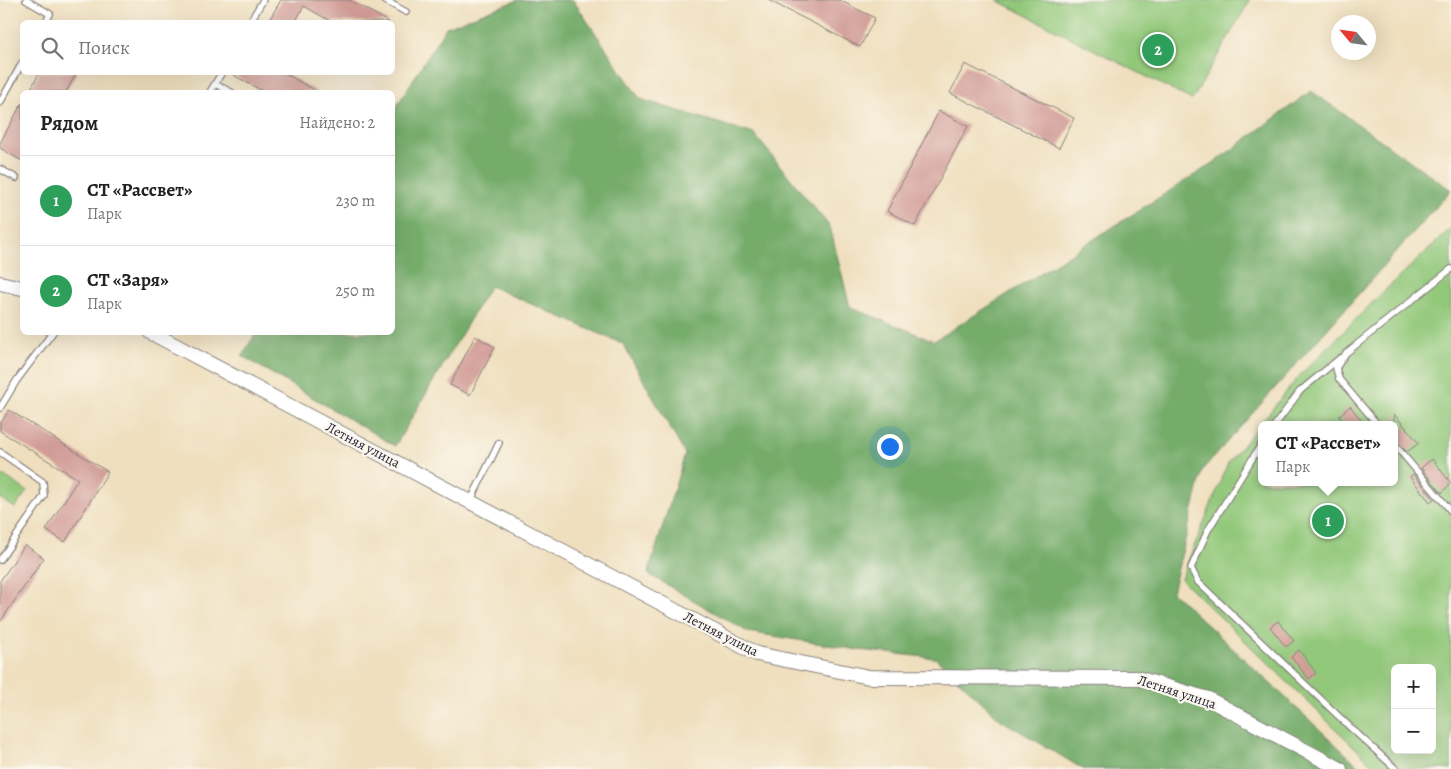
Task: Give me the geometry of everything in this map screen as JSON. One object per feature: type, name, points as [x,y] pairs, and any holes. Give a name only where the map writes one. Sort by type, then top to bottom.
[{"type":"street","points":[[0,283],[20,288]]},
{"type":"street","name":"Летняя улица","points":[[156,335],[757,654],[869,677],[1136,678],[1208,699],[1340,769]]},
{"type":"lane","points":[[26,0],[50,14],[47,20]]},
{"type":"lane","points":[[251,20],[263,0]]},
{"type":"lane","points":[[384,0],[406,12]]},
{"type":"lane","points":[[0,103],[20,67]]},
{"type":"lane","points":[[211,90],[220,75]]},
{"type":"lane","points":[[215,84],[227,90]]},
{"type":"lane","points":[[0,168],[16,178]]},
{"type":"lane","points":[[1278,421],[1300,392],[1451,269]]},
{"type":"lane","points":[[0,408],[16,380],[51,335]]},
{"type":"lane","points":[[1346,353],[1336,368],[1339,379],[1375,421]]},
{"type":"lane","points":[[470,502],[499,443]]},
{"type":"lane","points":[[1258,449],[1208,530],[1191,568],[1198,582],[1396,769]]},
{"type":"lane","points":[[1398,449],[1451,511]]},
{"type":"lane","points":[[0,452],[43,482],[44,496],[0,560]]},
{"type":"green space","points":[[518,0],[573,0],[640,99],[754,134],[830,227],[850,307],[934,341],[1218,160],[1311,91],[1451,190],[1203,469],[1172,592],[1362,769],[1083,769],[1001,720],[935,658],[859,650],[748,632],[648,574],[685,454],[623,344],[490,286],[395,446],[242,356],[255,335],[395,335],[395,109],[446,27]]},
{"type":"green space","points":[[997,0],[1250,0],[1192,100]]},
{"type":"green space","points":[[1451,228],[1451,769],[1377,769],[1181,579],[1228,463],[1258,427],[1258,486],[1398,486],[1398,421],[1263,421],[1302,373]]},
{"type":"green space","points":[[3,475],[27,491],[15,508],[0,498],[0,479]]},
{"type":"building","points":[[281,0],[349,0],[385,20],[328,20],[304,6],[296,20],[269,20]]},
{"type":"building","points":[[768,0],[839,0],[875,18],[860,47]]},
{"type":"building","points":[[965,64],[1074,118],[1059,148],[950,93]]},
{"type":"building","points":[[38,75],[75,75],[67,90],[30,90]]},
{"type":"building","points":[[233,75],[288,75],[314,90],[260,90]]},
{"type":"building","points":[[20,107],[20,160],[0,148],[0,143]]},
{"type":"building","points":[[939,111],[968,126],[915,226],[887,211]]},
{"type":"building","points":[[475,336],[495,347],[470,395],[450,385]]},
{"type":"building","points":[[1350,406],[1362,421],[1343,421],[1339,416]]},
{"type":"building","points":[[9,410],[108,472],[65,542],[46,530],[78,479],[0,431],[0,424]]},
{"type":"building","points":[[1394,414],[1419,443],[1407,452],[1398,443],[1398,421],[1394,421]]},
{"type":"building","points":[[1432,459],[1451,483],[1442,493],[1421,468]]},
{"type":"building","points":[[1413,474],[1434,499],[1430,502],[1410,477]]},
{"type":"building","points":[[25,545],[44,558],[0,622],[0,581]]},
{"type":"building","points":[[1278,621],[1294,641],[1286,647],[1270,627]]},
{"type":"building","points":[[1299,650],[1316,673],[1309,679],[1291,657]]},
{"type":"place","name":"СТ «Заря»","points":[[1158,50]]},
{"type":"place","name":"СТ «Рассвет»","points":[[1328,521]]}]
